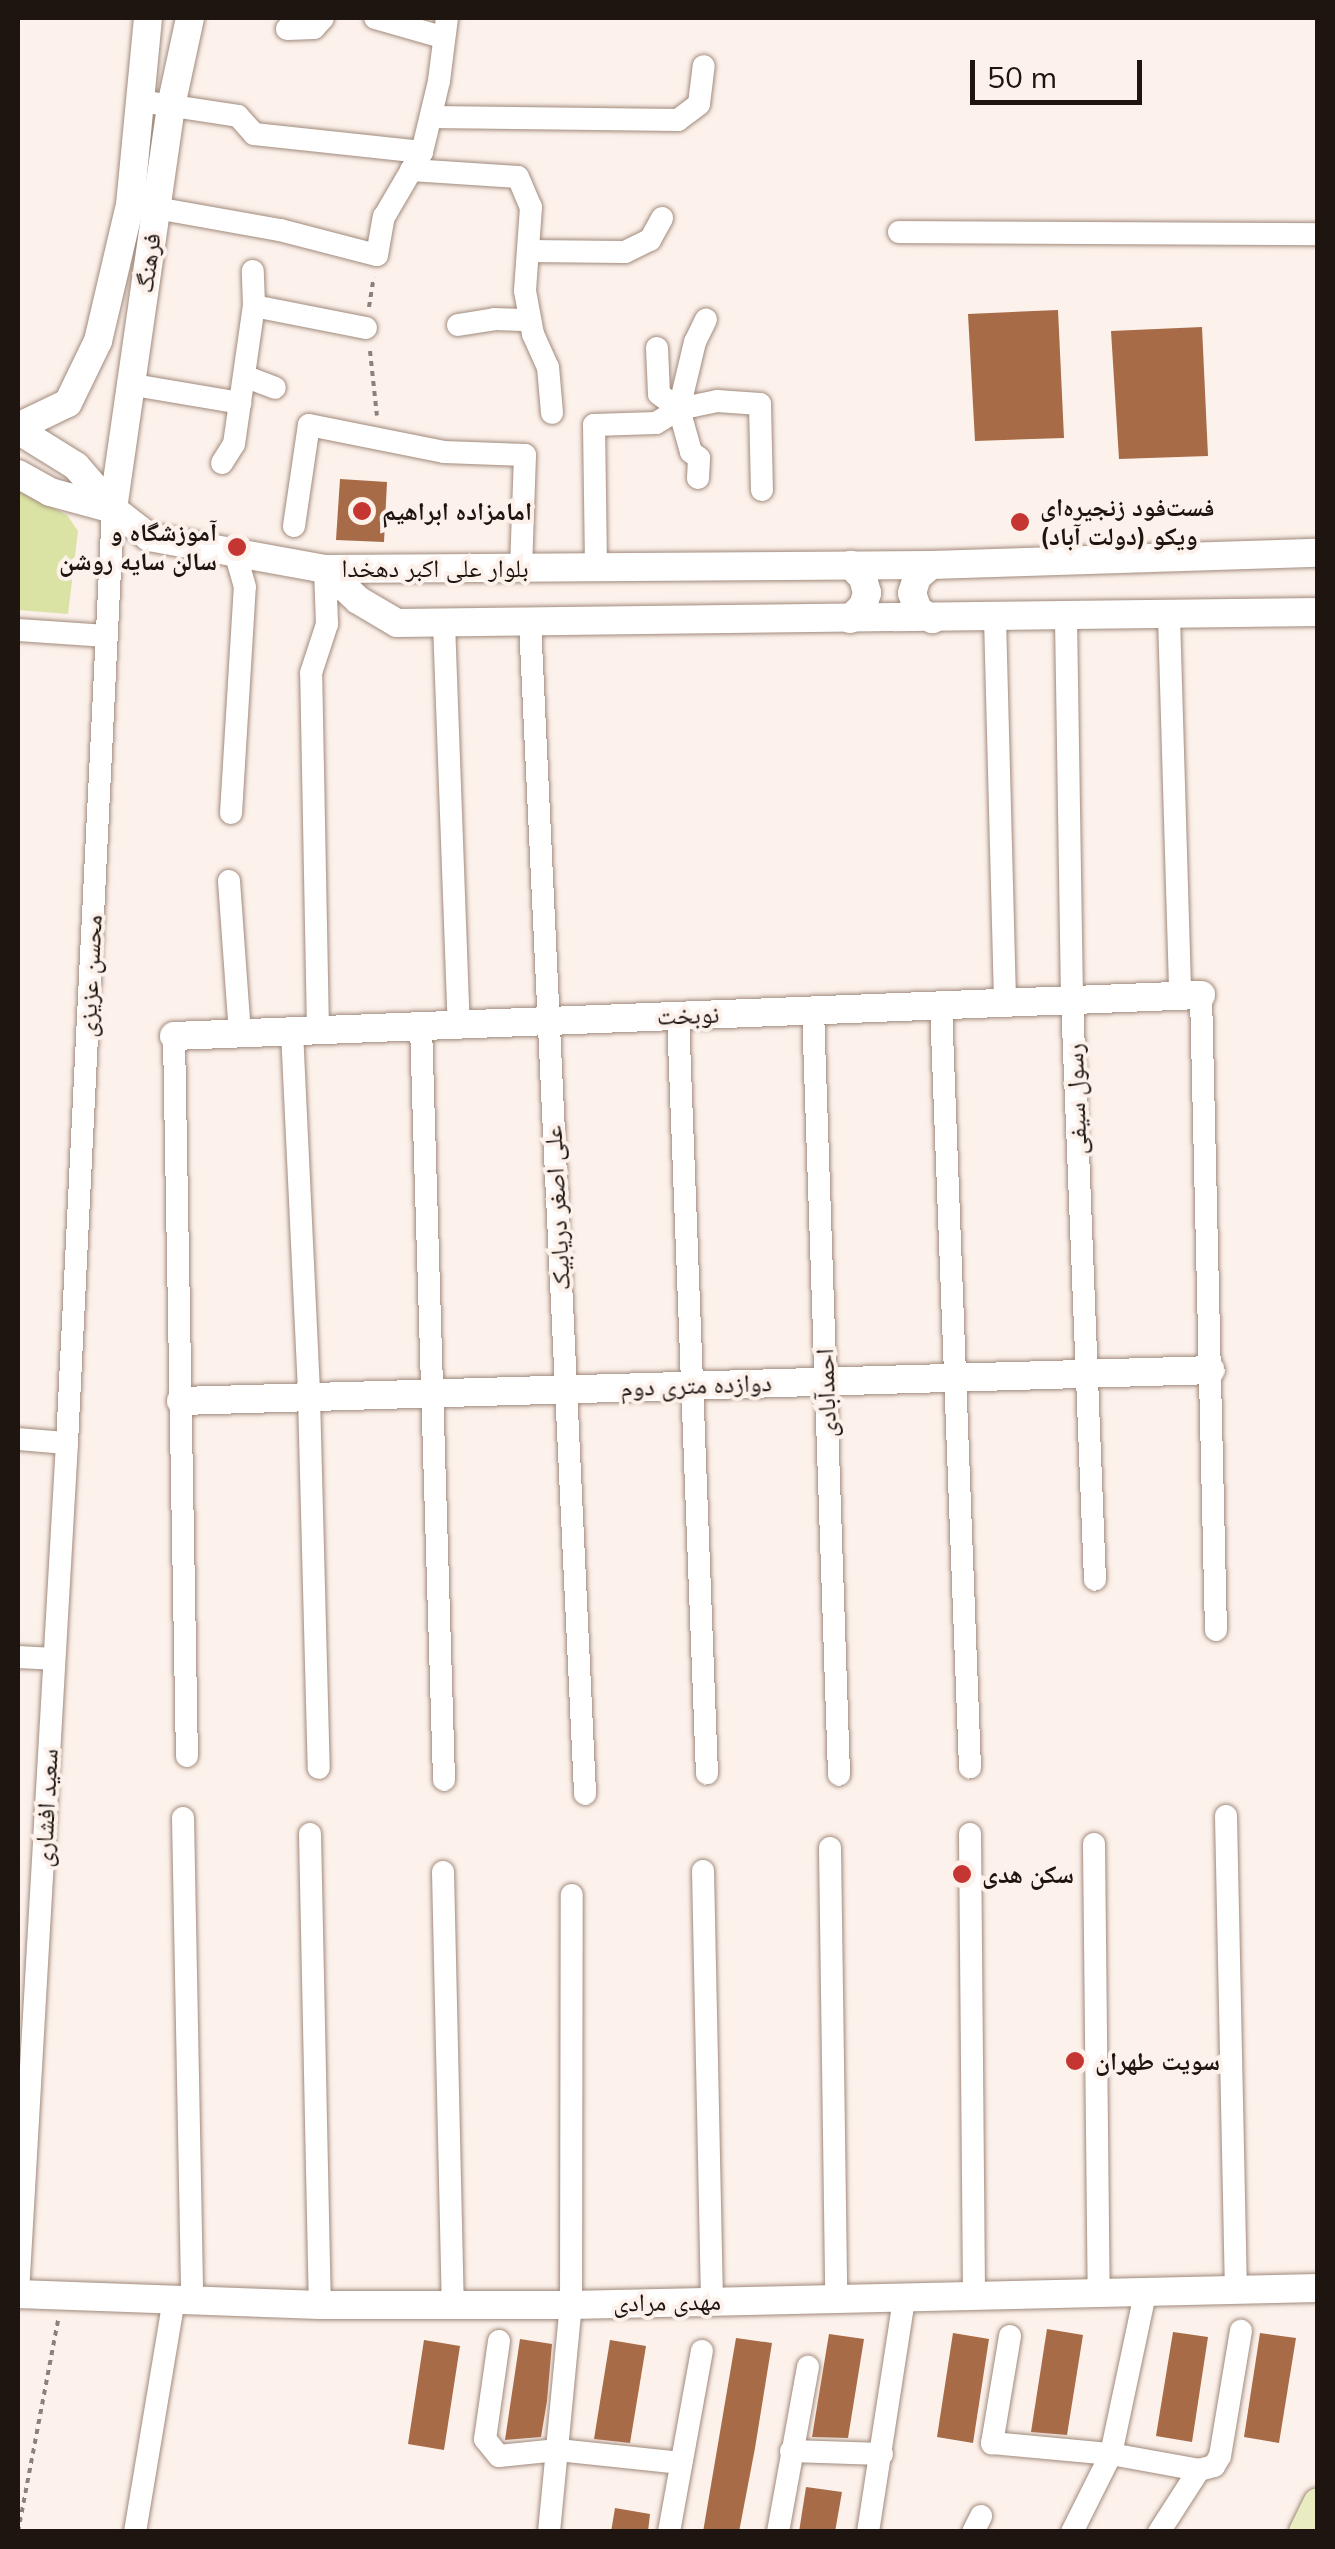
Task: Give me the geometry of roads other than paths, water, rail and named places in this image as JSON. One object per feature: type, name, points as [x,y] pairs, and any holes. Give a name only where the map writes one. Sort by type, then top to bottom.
[{"type":"main road","points":[[1304,2532],[1318,2503]]},
{"type":"street","name":"فرهنگ","points":[[18,428],[68,402],[98,341],[130,205],[148,18]]},
{"type":"street","name":"فرهنگ","points":[[113,509],[171,106],[190,18]]},
{"type":"street","points":[[286,29],[314,28],[323,18]]},
{"type":"street","points":[[156,208],[280,230],[378,255],[384,217],[416,161],[432,117],[445,27],[375,18]]},
{"type":"street","points":[[432,117],[678,120],[699,104],[704,66]]},
{"type":"street","points":[[140,101],[238,116],[254,134],[518,178],[531,207],[525,291],[530,320],[548,367],[552,413]]},
{"type":"street","points":[[528,251],[624,252],[650,240],[662,218]]},
{"type":"street","points":[[899,232],[1317,234],[1318,222]]},
{"type":"street","points":[[222,463],[234,444],[254,306],[253,271]]},
{"type":"street","points":[[254,306],[366,328]]},
{"type":"street","points":[[458,325],[494,318],[530,320]]},
{"type":"street","points":[[698,478],[699,458],[691,452],[679,410],[695,342],[706,319]]},
{"type":"street","points":[[657,348],[659,394],[679,410]]},
{"type":"street","points":[[244,376],[275,388]]},
{"type":"street","points":[[128,384],[240,403]]},
{"type":"street","points":[[596,567],[594,424],[656,424],[679,410],[717,401],[760,404],[762,490]]},
{"type":"street","points":[[294,526],[309,425],[444,452],[525,455],[520,568]]},
{"type":"street","points":[[18,428],[76,466],[113,509],[149,537],[325,569],[327,624],[311,673],[305,1030],[319,1768]]},
{"type":"street","points":[[18,474],[50,492],[113,509]]},
{"type":"street","name":"محسن عزیزی","points":[[67,1442],[113,509]]},
{"type":"street","name":"بلوار علی اکبر دهخدا","points":[[325,569],[932,565],[1318,554]]},
{"type":"street","points":[[231,812],[245,587],[236,555]]},
{"type":"street","points":[[932,565],[917,577],[912,593],[918,610],[932,619]]},
{"type":"street","points":[[850,619],[862,606],[867,592],[863,578],[851,566]]},
{"type":"street","name":"بلوار علی اکبر دهخدا","points":[[325,569],[358,600],[397,623],[1318,612]]},
{"type":"street","points":[[1169,616],[1210,1370],[1216,1630]]},
{"type":"street","points":[[996,618],[1005,1003]]},
{"type":"street","name":"رسول سیفی","points":[[1066,618],[1072,1000],[1095,1580]]},
{"type":"street","name":"علی اصغر دریابیک","points":[[530,622],[585,1794]]},
{"type":"street","points":[[444,623],[459,1024]]},
{"type":"street","points":[[18,630],[107,636]]},
{"type":"street","points":[[230,882],[240,1033]]},
{"type":"street","name":"نوبخت","points":[[174,1036],[1190,996]]},
{"type":"street","points":[[941,1006],[970,1768]]},
{"type":"street","name":"احمدآبادی","points":[[812,1010],[840,1775]]},
{"type":"street","points":[[678,1016],[707,1773]]},
{"type":"street","points":[[421,1026],[444,1780]]},
{"type":"street","points":[[174,1036],[187,1756]]},
{"type":"street","name":"دوازده متری دوم","points":[[181,1400],[1210,1370]]},
{"type":"street","points":[[18,1439],[67,1442]]},
{"type":"street","name":"سعید افشاری","points":[[18,2294],[67,1442]]},
{"type":"street","points":[[18,1657],[54,1660]]},
{"type":"street","points":[[1226,1816],[1236,2291]]},
{"type":"street","points":[[135,2532],[183,2300],[184,1818]]},
{"type":"street","points":[[310,1834],[320,2305]]},
{"type":"street","points":[[970,1834],[974,2298]]},
{"type":"street","points":[[1094,1844],[1099,2295]]},
{"type":"street","points":[[830,1848],[836,2299]]},
{"type":"street","points":[[703,1871],[712,2301]]},
{"type":"street","points":[[443,1872],[453,2304]]},
{"type":"street","points":[[549,2532],[571,2305],[572,1895]]},
{"type":"street","name":"مهدی مرادی","points":[[18,2294],[320,2305],[571,2305],[1318,2288]]},
{"type":"street","points":[[1072,2532],[1110,2454],[1146,2294]]},
{"type":"street","points":[[868,2532],[904,2299]]},
{"type":"street","points":[[1010,2336],[992,2442],[1110,2454],[1199,2470],[1214,2466],[1220,2456],[1241,2331]]},
{"type":"street","points":[[499,2342],[486,2438],[489,2449],[498,2456],[558,2450],[681,2463]]},
{"type":"street","points":[[669,2532],[702,2351]]},
{"type":"street","points":[[778,2532],[808,2367]]},
{"type":"street","points":[[791,2451],[882,2454]]},
{"type":"street","points":[[1159,2532],[1199,2470]]},
{"type":"place","name":"امامزاده ابراهیم","points":[[362,511]]},
{"type":"place","name":"فست‌فود زنجیره‌ای ویکو (دولت آباد)","points":[[1020,522]]},
{"type":"place","name":"آموزشگاه و سالن سایه روشن","points":[[237,547]]},
{"type":"place","name":"سكن هدى","points":[[962,1874]]},
{"type":"place","name":"سويت طهران","points":[[1075,2061]]}]
